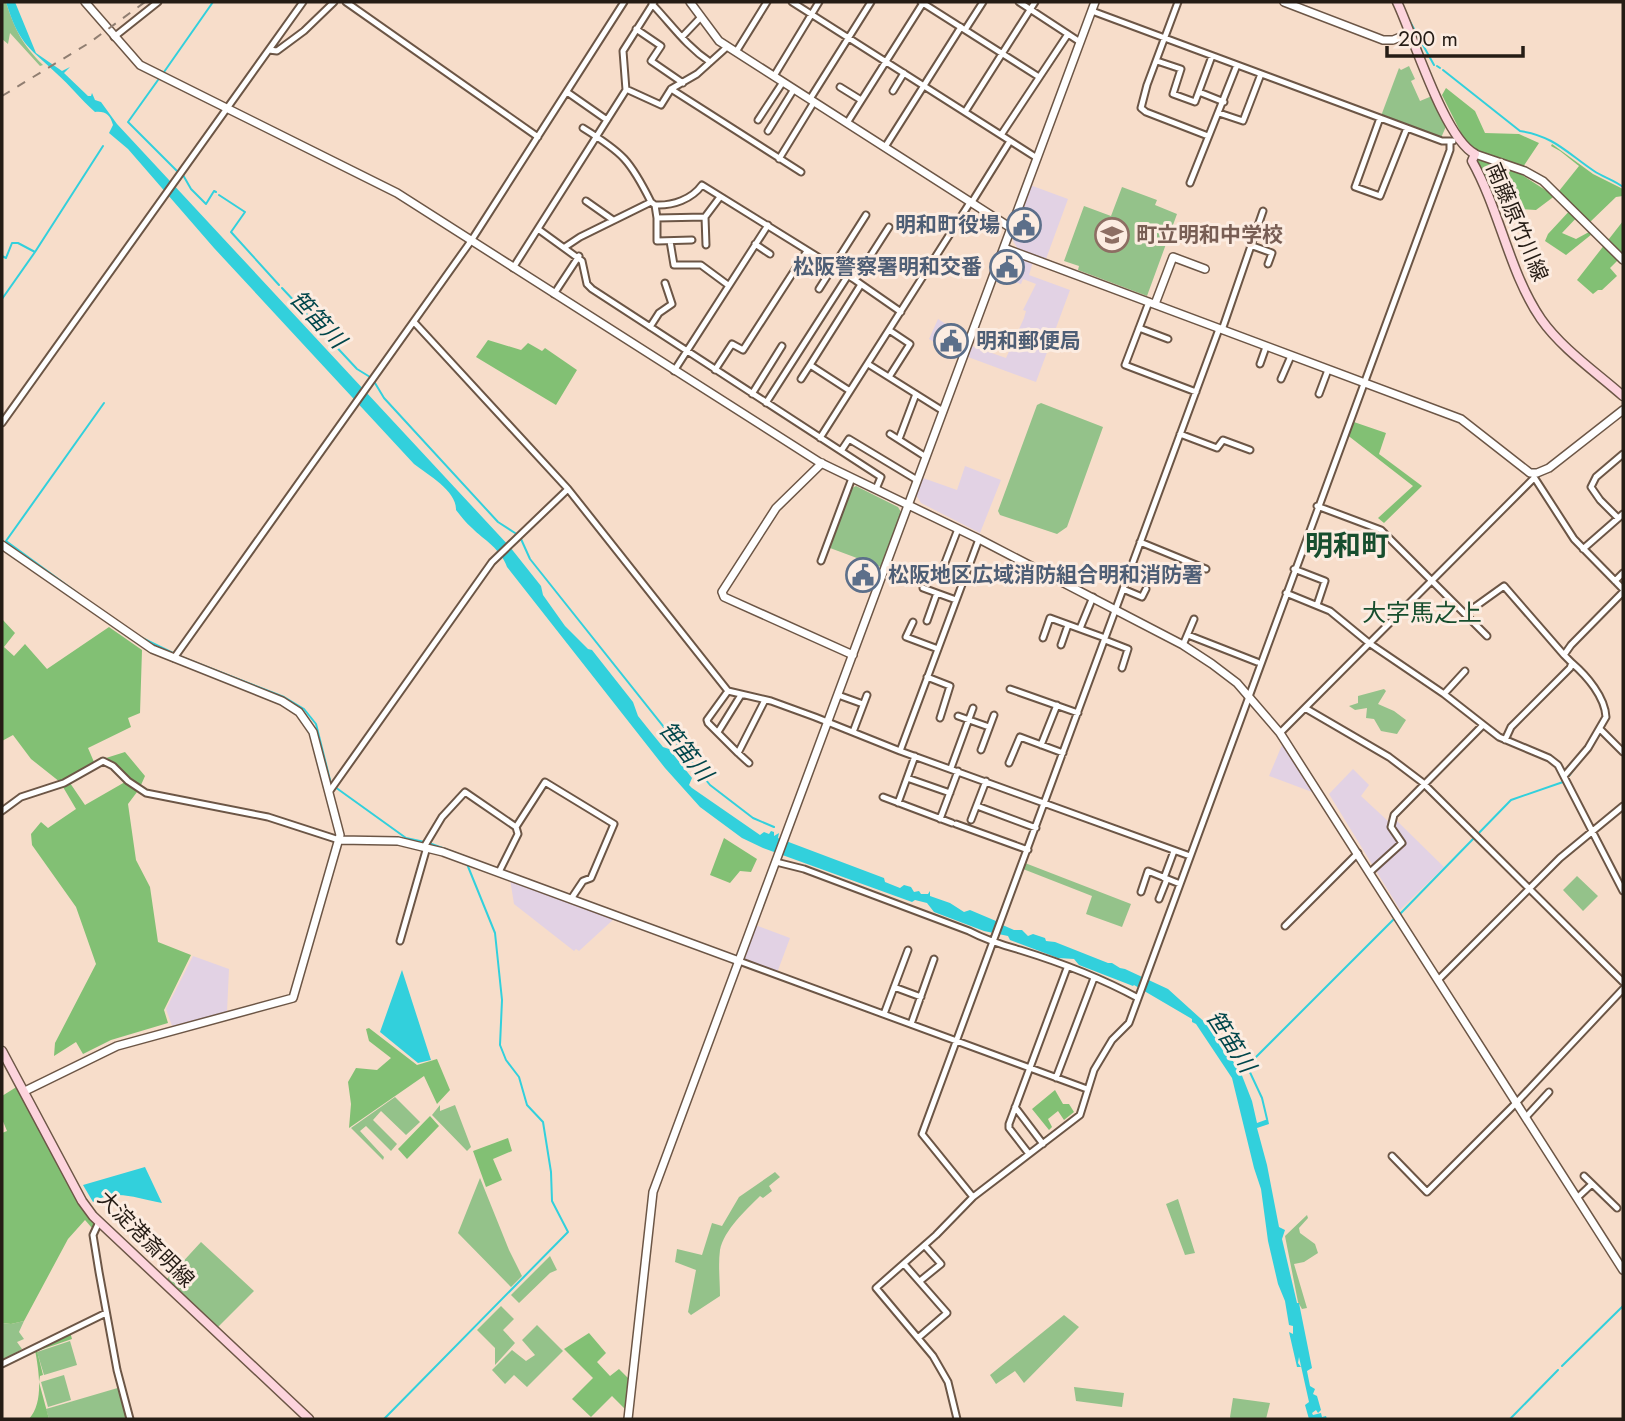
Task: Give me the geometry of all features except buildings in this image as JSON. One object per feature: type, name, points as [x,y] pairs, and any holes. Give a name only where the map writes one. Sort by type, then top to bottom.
[{"type":"main road","name":"南藤原竹川線","points":[[1397,2],[1454,140],[1475,154],[1472,161],[1539,316],[1556,336],[1623,396]]},
{"type":"main road","name":"大淀港斎明線","points":[[2,1051],[82,1201],[99,1222],[309,1419]]},
{"type":"street","points":[[85,2],[140,65],[387,188],[822,463],[1116,608],[1183,645],[1222,671],[1248,694],[1280,733],[1623,1270]]},
{"type":"street","points":[[114,37],[158,2]]},
{"type":"street","points":[[2,423],[303,2]]},
{"type":"street","points":[[269,50],[277,51],[304,31],[334,2]]},
{"type":"street","points":[[346,2],[538,137]]},
{"type":"street","points":[[175,656],[471,241],[624,2]]},
{"type":"street","points":[[690,2],[716,38],[727,47],[1011,228]]},
{"type":"street","points":[[736,52],[767,2]]},
{"type":"street","points":[[792,2],[1037,158]]},
{"type":"street","points":[[774,76],[819,2]]},
{"type":"street","points":[[779,159],[872,2]]},
{"type":"street","points":[[847,122],[922,2],[931,4],[1039,77]]},
{"type":"street","points":[[885,147],[983,2]]},
{"type":"street","points":[[1019,2],[1080,42]]},
{"type":"street","points":[[965,112],[1035,2]]},
{"type":"street","points":[[628,1419],[653,1192],[1095,2]]},
{"type":"street","points":[[1178,2],[1141,108],[1208,136]]},
{"type":"street","points":[[1284,2],[1382,40],[1393,40],[1410,33]]},
{"type":"street","points":[[513,268],[626,89],[623,51],[653,3],[691,49],[710,62]]},
{"type":"street","points":[[957,1419],[948,1382],[933,1356],[876,1288],[925,1246],[973,1197],[1080,1115],[1094,1070],[1112,1040],[1129,1023],[1317,506],[1454,140],[1407,128],[1091,11]]},
{"type":"street","points":[[682,37],[701,17]]},
{"type":"street","points":[[636,29],[661,46],[651,61],[683,83]]},
{"type":"street","points":[[1001,135],[1068,34]]},
{"type":"street","points":[[626,89],[661,105],[671,89],[697,74],[727,47]]},
{"type":"street","points":[[1157,61],[1181,69],[1173,94],[1195,102],[1212,55]]},
{"type":"street","points":[[1190,183],[1237,65]]},
{"type":"street","points":[[893,91],[904,74]]},
{"type":"street","points":[[1219,113],[1243,121],[1261,74]]},
{"type":"street","points":[[758,120],[783,82]]},
{"type":"street","points":[[840,87],[861,100]]},
{"type":"street","points":[[671,89],[801,172]]},
{"type":"street","points":[[768,131],[794,89]]},
{"type":"street","points":[[567,92],[607,120]]},
{"type":"street","points":[[1199,92],[1224,102]]},
{"type":"street","points":[[1380,118],[1355,187],[1380,196],[1407,128]]},
{"type":"street","points":[[583,128],[621,153],[638,174],[653,203],[657,218],[657,241],[692,240]]},
{"type":"street","points":[[820,438],[1010,141]]},
{"type":"street","points":[[1475,154],[1525,171],[1543,181],[1623,260]]},
{"type":"street","points":[[565,247],[580,236],[653,203],[668,206],[696,194],[702,185],[855,280],[901,312]]},
{"type":"street","points":[[706,245],[705,217],[720,197]]},
{"type":"street","points":[[586,201],[613,220]]},
{"type":"street","points":[[973,1197],[922,1134],[1263,211]]},
{"type":"street","points":[[819,289],[866,215]]},
{"type":"street","points":[[657,218],[705,217]]},
{"type":"street","points":[[674,371],[768,225]]},
{"type":"street","points":[[855,280],[889,227]]},
{"type":"street","points":[[538,229],[579,256],[584,264],[587,284],[592,289],[881,477],[876,489]]},
{"type":"street","points":[[670,241],[674,265],[701,265],[728,285]]},
{"type":"street","points":[[755,244],[770,254]]},
{"type":"street","points":[[1250,245],[1272,253],[1268,264]]},
{"type":"street","points":[[1004,248],[1466,422],[1534,476],[1570,534],[1623,590],[1564,655]]},
{"type":"street","points":[[715,370],[732,344],[743,350],[807,251]]},
{"type":"street","points":[[554,294],[579,256]]},
{"type":"street","points":[[1196,392],[1125,365],[1139,328],[1173,257],[1205,269]]},
{"type":"street","points":[[766,403],[847,276]]},
{"type":"street","points":[[650,327],[659,313],[672,304],[665,283]]},
{"type":"street","points":[[801,379],[860,286]]},
{"type":"street","points":[[414,322],[568,489],[728,691],[765,700],[828,722],[900,751],[1190,856]]},
{"type":"street","points":[[1139,328],[1168,339]]},
{"type":"street","points":[[889,330],[910,344],[889,377]]},
{"type":"street","points":[[752,394],[782,346]]},
{"type":"street","points":[[1260,364],[1266,347]]},
{"type":"street","points":[[1281,379],[1291,356]]},
{"type":"street","points":[[867,364],[943,411]]},
{"type":"street","points":[[810,365],[850,391]]},
{"type":"street","points":[[1319,394],[1328,370]]},
{"type":"street","points":[[899,439],[916,394]]},
{"type":"street","points":[[1280,733],[1534,476],[1549,468],[1623,410]]},
{"type":"street","points":[[890,434],[926,457]]},
{"type":"street","points":[[1180,434],[1217,448],[1223,440],[1250,450]]},
{"type":"street","points":[[841,451],[849,439],[917,480]]},
{"type":"street","points":[[1583,549],[1621,516],[1600,500],[1591,487],[1596,477],[1623,454]]},
{"type":"street","points":[[822,463],[776,508],[722,592],[724,597],[853,655]]},
{"type":"street","points":[[821,561],[852,478]]},
{"type":"street","points":[[332,788],[494,561],[568,489]]},
{"type":"street","points":[[1317,506],[1381,530],[1487,636]]},
{"type":"street","points":[[941,573],[958,528]]},
{"type":"street","points":[[900,751],[979,539]]},
{"type":"street","points":[[1140,542],[1206,569]]},
{"type":"street","points":[[2,545],[152,649],[266,691],[290,705],[308,723],[314,736],[332,788],[339,833],[293,998],[117,1046],[25,1091]]},
{"type":"street","points":[[1294,569],[1325,581],[1317,605]]},
{"type":"street","points":[[1615,580],[1623,573]]},
{"type":"street","points":[[1465,614],[1504,586],[1591,684],[1606,711],[1606,717],[1601,730],[1565,775]]},
{"type":"street","points":[[923,588],[956,600]]},
{"type":"street","points":[[1123,589],[1142,597],[1146,589]]},
{"type":"street","points":[[927,621],[937,593]]},
{"type":"street","points":[[1286,593],[1330,611],[1369,643],[1505,740],[1549,758],[1565,775],[1591,832],[1623,891]]},
{"type":"street","points":[[1082,626],[1093,597]]},
{"type":"street","points":[[1043,638],[1050,618],[1128,649],[1122,668]]},
{"type":"street","points":[[1183,645],[1194,619]]},
{"type":"street","points":[[912,622],[906,637],[938,649]]},
{"type":"street","points":[[1061,645],[1068,625]]},
{"type":"street","points":[[1188,635],[1257,662]]},
{"type":"street","points":[[1505,740],[1510,727],[1534,706],[1572,663]]},
{"type":"street","points":[[1444,694],[1465,671]]},
{"type":"street","points":[[928,677],[950,686],[940,718]]},
{"type":"street","points":[[1010,688],[1078,713]]},
{"type":"street","points":[[728,691],[707,720],[748,764]]},
{"type":"street","points":[[718,732],[741,695]]},
{"type":"street","points":[[838,695],[863,704]]},
{"type":"street","points":[[853,732],[867,695]]},
{"type":"street","points":[[738,753],[765,700]]},
{"type":"street","points":[[1041,745],[1056,705]]},
{"type":"street","points":[[940,819],[950,793],[954,770],[973,708]]},
{"type":"street","points":[[1306,708],[1389,757],[1425,785],[1623,982]]},
{"type":"street","points":[[981,750],[994,715]]},
{"type":"street","points":[[958,716],[989,727]]},
{"type":"street","points":[[1370,872],[1402,843],[1393,832],[1394,815],[1483,725]]},
{"type":"street","points":[[1601,730],[1623,752]]},
{"type":"street","points":[[1010,763],[1020,737],[1063,753]]},
{"type":"street","points":[[898,803],[915,756]]},
{"type":"street","points":[[2,811],[21,797],[64,783],[103,761],[113,766],[144,793],[268,817],[339,840],[426,844],[1087,1089]]},
{"type":"street","points":[[907,778],[950,793]]},
{"type":"street","points":[[971,820],[986,781]]},
{"type":"street","points":[[516,827],[545,782],[614,824],[591,878],[583,881],[571,899]]},
{"type":"street","points":[[400,941],[426,844],[442,817],[465,792],[516,827],[518,834],[499,872]]},
{"type":"street","points":[[883,797],[1028,850]]},
{"type":"street","points":[[976,806],[1036,828]]},
{"type":"street","points":[[1438,980],[1529,888],[1623,806]]},
{"type":"street","points":[[1159,899],[1174,851]]},
{"type":"street","points":[[1285,926],[1358,853]]},
{"type":"street","points":[[776,862],[804,869],[969,930],[994,942],[1094,978],[1138,998]]},
{"type":"street","points":[[1141,892],[1148,871],[1180,884]]},
{"type":"street","points":[[884,1014],[908,950]]},
{"type":"street","points":[[911,1024],[934,959]]},
{"type":"street","points":[[1029,1154],[1009,1128],[1014,1107],[1067,968]]},
{"type":"street","points":[[1056,1078],[1094,978]]},
{"type":"street","points":[[894,987],[922,997]]},
{"type":"street","points":[[1392,1156],[1427,1192],[1517,1102],[1623,989]]},
{"type":"street","points":[[1526,1117],[1549,1092]]},
{"type":"street","points":[[1014,1107],[1043,1144]]},
{"type":"street","points":[[1584,1176],[1617,1208]]},
{"type":"street","points":[[1577,1198],[1592,1184]]},
{"type":"street","points":[[99,1222],[93,1235],[117,1370],[130,1419]]},
{"type":"street","points":[[920,1281],[941,1264],[925,1246]]},
{"type":"street","points":[[904,1264],[947,1313],[918,1338]]},
{"type":"street","points":[[2,1364],[106,1313]]},
{"type":"shaded area","points":[[1030,185],[1068,199],[1046,259],[1018,249],[1013,241],[1018,223],[1016,221]]},
{"type":"shaded area","points":[[1011,254],[1033,262],[1029,275],[1070,290],[1036,382],[968,357],[972,346],[1006,358],[1024,318],[1026,311],[1023,310],[1036,284],[1023,279],[1021,284],[1007,279],[1012,265],[1008,263]]},
{"type":"shaded area","points":[[938,319],[967,337],[960,357],[929,339]]},
{"type":"shaded area","points":[[965,466],[1001,480],[980,533],[921,503],[916,495],[923,478],[957,490]]},
{"type":"shaded area","points":[[1282,745],[1287,748],[1317,795],[1315,797],[1312,792],[1269,776]]},
{"type":"shaded area","points":[[1353,769],[1369,785],[1361,796],[1389,822],[1395,819],[1444,867],[1400,910],[1329,794]]},
{"type":"shaded area","points":[[510,879],[615,918],[579,951],[574,951],[514,904]]},
{"type":"shaded area","points":[[755,925],[790,938],[777,973],[742,959]]},
{"type":"shaded area","points":[[193,956],[229,969],[227,1012],[172,1026],[166,1009]]},
{"type":"green space","points":[[2,2],[6,2],[24,43],[43,65],[40,66],[10,33],[8,44],[2,39]]},
{"type":"green space","points":[[1409,66],[1415,79],[1411,81],[1420,101],[1432,96],[1447,124],[1441,138],[1381,116],[1399,68],[1401,70]]},
{"type":"green space","points":[[1446,88],[1475,111],[1485,133],[1519,134],[1539,143],[1519,173],[1553,195],[1579,166],[1551,146],[1552,144],[1593,174],[1623,189],[1623,196],[1616,197],[1589,223],[1580,214],[1562,233],[1576,239],[1589,232],[1592,234],[1566,255],[1545,241],[1548,234],[1573,207],[1560,192],[1536,210],[1518,209],[1497,179],[1486,183],[1442,95]]},
{"type":"green space","points":[[1122,187],[1157,200],[1155,205],[1177,214],[1147,296],[1078,270],[1079,266],[1064,261],[1084,206],[1111,216]]},
{"type":"green space","points":[[1623,221],[1623,255],[1610,268],[1617,276],[1602,290],[1593,294],[1577,280]]},
{"type":"green space","points":[[488,340],[521,350],[528,343],[542,351],[545,348],[577,370],[556,405],[476,357]]},
{"type":"green space","points":[[1041,403],[1103,427],[1067,527],[1057,534],[1000,515],[998,511],[1037,405]]},
{"type":"green space","points":[[1351,421],[1386,433],[1379,454],[1422,486],[1384,523],[1378,518],[1413,486],[1346,434]]},
{"type":"green space","points":[[856,486],[898,507],[901,512],[881,567],[830,548],[852,488]]},
{"type":"green space","points":[[2,619],[15,633],[4,647],[14,656],[25,644],[47,669],[109,627],[142,650],[140,713],[128,718],[131,727],[88,748],[94,762],[60,782],[31,759],[13,735],[2,741]]},
{"type":"green space","points":[[1384,689],[1386,691],[1378,704],[1406,720],[1397,734],[1381,731],[1374,719],[1366,718],[1367,708],[1355,710],[1349,706],[1358,703],[1358,696]]},
{"type":"green space","points":[[125,752],[145,776],[141,785],[134,784],[133,788],[137,792],[128,804],[136,860],[150,887],[158,942],[191,955],[164,1010],[168,1023],[111,1040],[83,1054],[76,1042],[54,1056],[55,1043],[96,964],[76,907],[32,845],[31,834],[41,822],[48,828],[76,809],[63,787],[70,783],[85,805],[125,782],[127,777],[115,763],[106,758]]},
{"type":"green space","points":[[724,838],[757,859],[751,872],[740,871],[730,883],[710,875]]},
{"type":"green space","points":[[1025,863],[1131,904],[1122,927],[1086,914],[1092,896],[1023,869]]},
{"type":"green space","points":[[1577,876],[1598,896],[1583,911],[1563,890]]},
{"type":"green space","points":[[369,1028],[417,1065],[437,1059],[450,1090],[437,1104],[424,1076],[349,1128],[351,1104],[348,1082],[356,1068],[377,1070],[391,1058],[369,1041],[366,1029]]},
{"type":"green space","points":[[18,1086],[94,1225],[92,1228],[85,1220],[68,1239],[24,1321],[11,1324],[2,1323],[2,1133],[7,1131],[2,1119],[2,1096]]},
{"type":"green space","points":[[1055,1090],[1063,1104],[1069,1104],[1074,1112],[1064,1120],[1058,1111],[1048,1119],[1052,1127],[1049,1130],[1032,1109]]},
{"type":"green space","points":[[395,1097],[420,1122],[406,1135],[381,1111],[373,1120],[397,1144],[391,1151],[366,1126],[360,1131],[384,1157],[383,1160],[351,1128]]},
{"type":"green space","points":[[440,1105],[440,1111],[455,1105],[471,1147],[467,1151],[432,1115]]},
{"type":"green space","points":[[430,1116],[439,1126],[407,1159],[398,1149]]},
{"type":"green space","points":[[508,1138],[512,1151],[493,1159],[502,1180],[486,1187],[473,1151]]},
{"type":"green space","points":[[775,1172],[780,1177],[769,1186],[772,1191],[763,1198],[760,1196],[748,1208],[722,1243],[719,1261],[720,1296],[691,1315],[688,1312],[696,1270],[675,1262],[677,1249],[702,1255],[712,1223],[722,1226],[739,1197]]},
{"type":"green space","points":[[480,1178],[522,1276],[511,1287],[458,1233]]},
{"type":"green space","points":[[1178,1199],[1195,1253],[1185,1255],[1166,1204]]},
{"type":"green space","points":[[1307,1215],[1308,1218],[1299,1228],[1300,1233],[1315,1244],[1318,1253],[1304,1262],[1294,1264],[1307,1308],[1302,1309],[1298,1302],[1285,1236]]},
{"type":"green space","points":[[201,1242],[254,1291],[218,1327],[167,1279]]},
{"type":"green space","points":[[550,1256],[557,1270],[550,1273],[519,1303],[511,1295]]},
{"type":"green space","points":[[501,1306],[514,1319],[503,1330],[515,1343],[495,1365],[495,1348],[477,1330]]},
{"type":"green space","points":[[1064,1315],[1079,1327],[1024,1383],[1015,1371],[996,1384],[990,1375]]},
{"type":"green space","points":[[24,1321],[19,1332],[24,1339],[17,1342],[22,1349],[2,1361],[2,1323]]},
{"type":"green space","points":[[537,1325],[563,1351],[527,1387],[514,1375],[505,1384],[492,1370],[512,1350],[526,1361],[535,1355],[522,1340]]},
{"type":"green space","points":[[70,1332],[72,1339],[37,1351],[43,1375],[40,1376],[39,1382],[35,1350]]},
{"type":"green space","points":[[589,1333],[606,1353],[597,1362],[610,1376],[619,1369],[628,1378],[625,1409],[612,1396],[591,1417],[572,1399],[593,1378],[564,1349]]},
{"type":"green space","points":[[70,1341],[77,1365],[44,1375],[37,1352]]},
{"type":"green space","points":[[64,1375],[71,1400],[48,1407],[41,1382]]},
{"type":"green space","points":[[39,1382],[49,1419],[29,1419],[37,1404]]},
{"type":"green space","points":[[121,1387],[130,1419],[49,1419],[46,1409]]},
{"type":"green space","points":[[1074,1387],[1124,1393],[1122,1407],[1076,1401]]},
{"type":"green space","points":[[1233,1398],[1270,1403],[1266,1419],[1231,1419]]},
{"type":"water","points":[[6,2],[15,2],[36,53],[62,71],[70,67],[64,73],[88,96],[92,93],[95,100],[101,102],[117,124],[510,547],[541,586],[543,595],[565,626],[592,650],[633,702],[638,716],[692,778],[689,785],[692,788],[760,835],[764,832],[769,834],[771,831],[774,836],[779,833],[778,838],[884,878],[885,882],[900,888],[904,885],[911,887],[914,892],[919,891],[921,894],[928,894],[930,891],[930,896],[950,903],[964,912],[970,910],[996,921],[999,917],[998,923],[1014,930],[1022,930],[1028,936],[1033,934],[1112,963],[1168,989],[1210,1027],[1239,1070],[1243,1069],[1241,1073],[1257,1123],[1268,1119],[1269,1124],[1257,1128],[1279,1227],[1285,1230],[1282,1239],[1312,1368],[1307,1371],[1310,1386],[1315,1389],[1313,1394],[1317,1396],[1321,1410],[1312,1413],[1313,1415],[1321,1413],[1322,1417],[1326,1416],[1327,1419],[1309,1419],[1305,1405],[1309,1402],[1299,1357],[1298,1363],[1301,1367],[1297,1367],[1289,1332],[1293,1334],[1293,1326],[1289,1325],[1285,1301],[1278,1284],[1268,1241],[1261,1189],[1232,1078],[1192,1019],[1134,985],[1079,965],[1074,959],[1058,958],[1010,940],[1008,936],[984,931],[934,912],[927,903],[915,900],[912,902],[763,848],[742,838],[700,807],[665,768],[507,567],[501,555],[456,510],[447,490],[414,464],[214,248],[128,149],[109,133],[113,125],[109,116],[95,112],[30,49],[15,26]]},
{"type":"water","points":[[402,970],[431,1060],[418,1063],[380,1032]]},
{"type":"water","points":[[145,1167],[162,1203],[119,1195],[93,1202],[83,1185]]},
{"type":"waterway","points":[[164,72],[213,2]]},
{"type":"waterway","points":[[1408,18],[1434,65]]},
{"type":"waterway","points":[[1443,70],[1520,131],[1551,141],[1594,171],[1623,187]]},
{"type":"waterway","points":[[158,80],[128,122],[177,171]]},
{"type":"waterway","points":[[35,252],[103,146]]},
{"type":"waterway","points":[[183,175],[191,189],[206,204],[214,191],[216,192]]},
{"type":"waterway","points":[[219,195],[245,212],[231,232],[279,285]]},
{"type":"waterway","points":[[2,256],[6,258],[12,243],[18,243],[35,252],[2,299]]},
{"type":"waterway","name":"笹笛川","points":[[282,288],[328,337]]},
{"type":"waterway","name":"笹笛川","points":[[330,340],[357,369],[370,377]]},
{"type":"waterway","points":[[375,383],[384,398],[498,522],[515,533]]},
{"type":"waterway","points":[[87,600],[6,541],[104,403]]},
{"type":"waterway","name":"笹笛川","points":[[521,539],[530,559],[710,785],[753,818],[774,827]]},
{"type":"waterway","points":[[140,637],[179,656],[284,697],[304,709],[316,724],[331,784]]},
{"type":"waterway","points":[[1569,776],[1601,733]]},
{"type":"waterway","points":[[1400,914],[1511,800],[1563,782]]},
{"type":"waterway","points":[[335,787],[406,838],[464,856]]},
{"type":"waterway","points":[[384,1419],[568,1232],[552,1201],[551,1172],[543,1122],[527,1105],[519,1077],[506,1060],[500,1045],[502,1000],[495,933],[467,864]]},
{"type":"waterway","name":"笹笛川","points":[[1267,1119],[1262,1098],[1247,1066],[1394,919]]},
{"type":"waterway","points":[[1562,1366],[1623,1306]]},
{"type":"waterway","points":[[1510,1419],[1558,1370]]},
{"type":"railway","points":[[2,96],[89,43],[145,2]]},
{"type":"place","name":"明和町役場","points":[[1024,225]]},
{"type":"place","name":"町立明和中学校","points":[[1112,235]]},
{"type":"place","name":"松阪警察署明和交番","points":[[1007,267]]},
{"type":"place","name":"明和郵便局","points":[[951,341]]},
{"type":"place","name":"松阪地区広域消防組合明和消防署","points":[[863,575]]},
{"type":"district","name":"明和町","points":[[1347,545]]},
{"type":"district","name":"大字馬之上","points":[[1422,613]]}]
